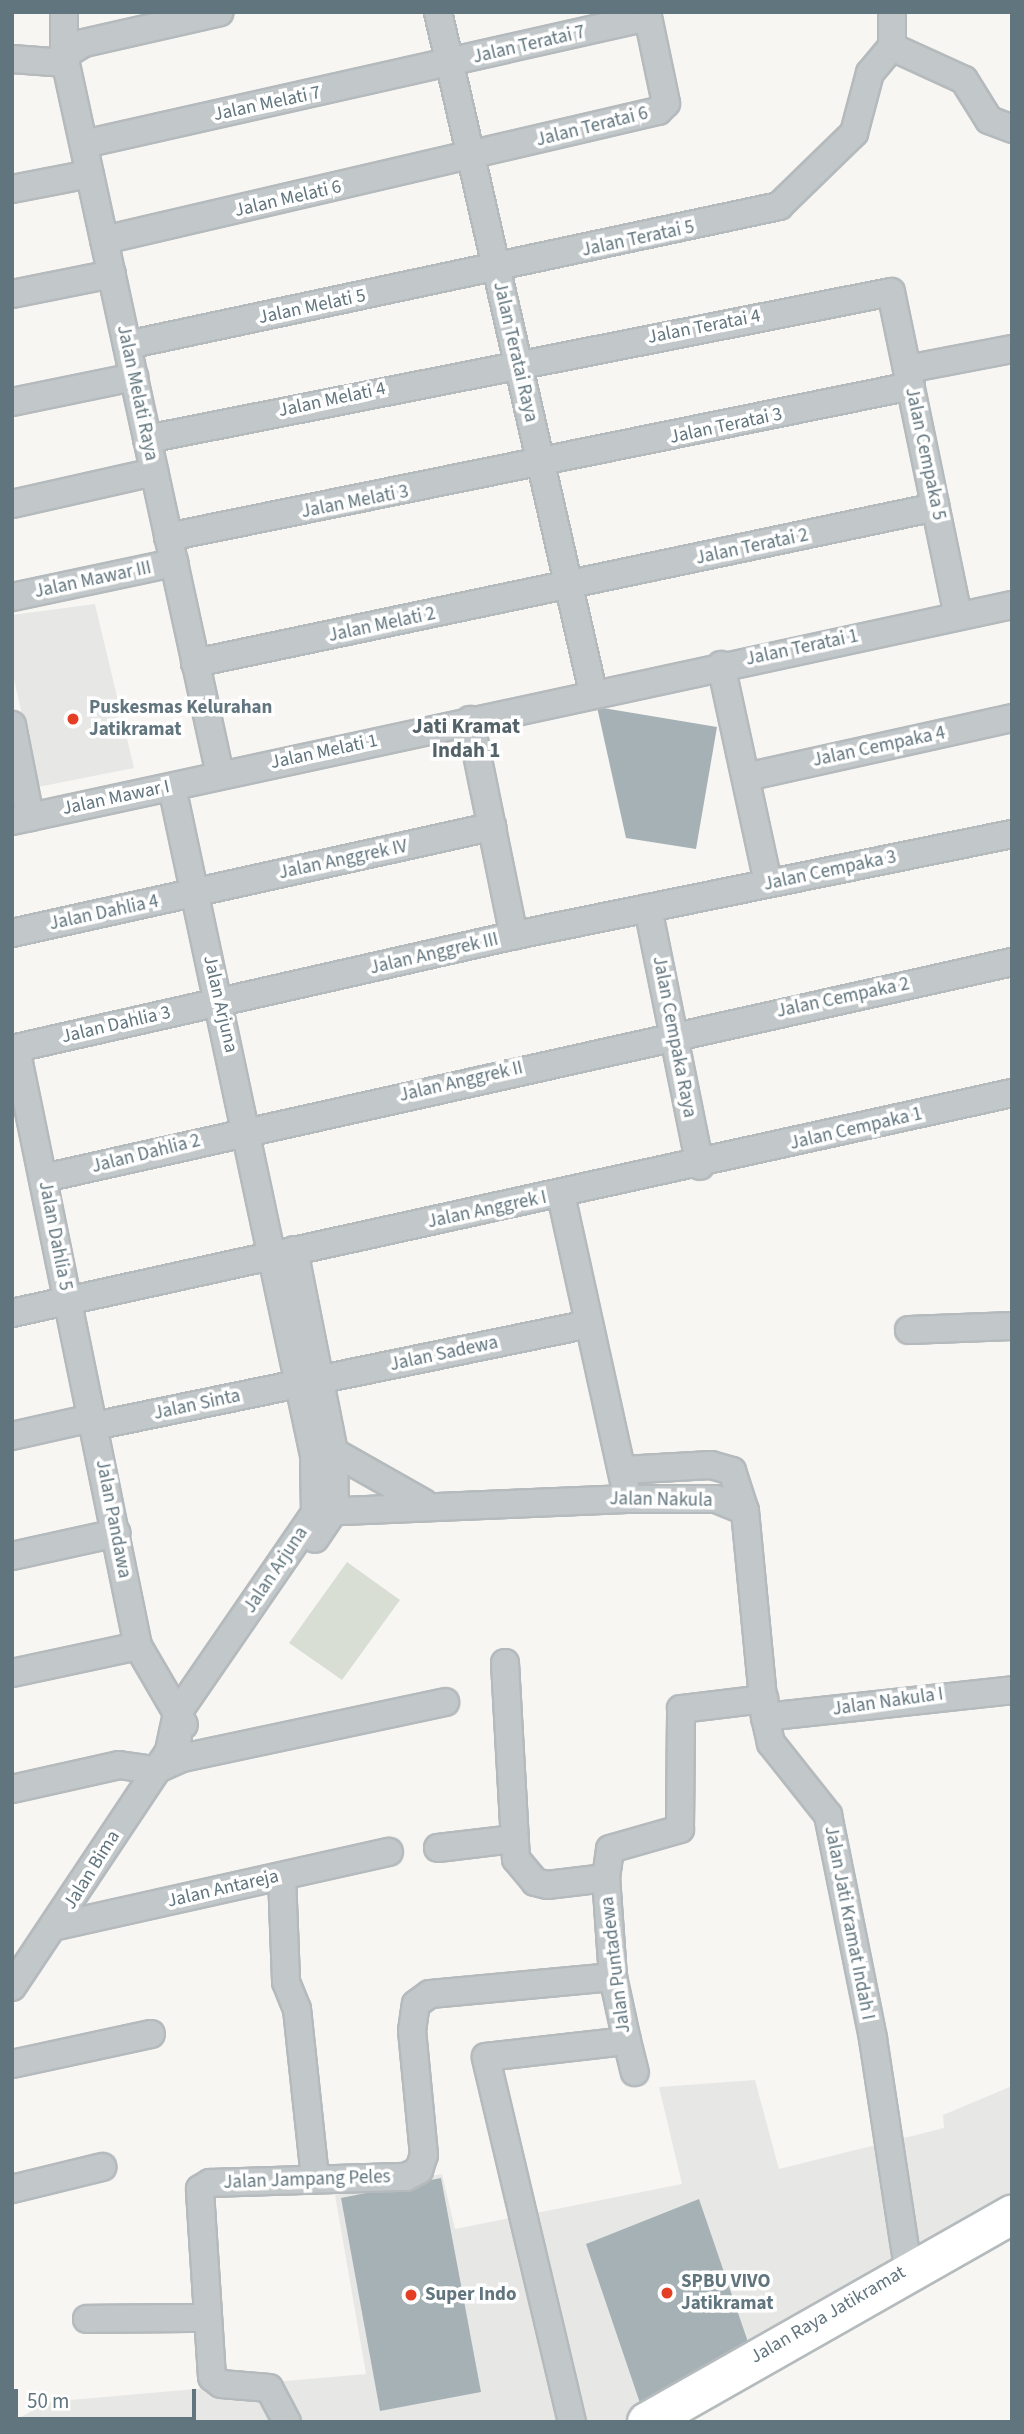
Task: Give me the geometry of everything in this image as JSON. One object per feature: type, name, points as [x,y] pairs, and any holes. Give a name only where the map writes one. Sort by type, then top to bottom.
[{"type":"main road","name":"Jalan Raya Jatikramat","points":[[647,2422],[908,2269],[1012,2215]]},
{"type":"street","name":"Jalan Melati Raya","points":[[64,12],[65,59],[220,775]]},
{"type":"street","points":[[12,58],[65,59],[84,43],[220,12]]},
{"type":"street","name":"Jalan Teratai Raya","points":[[438,12],[593,692]]},
{"type":"street","points":[[892,12],[892,47],[964,80],[989,120],[1012,129]]},
{"type":"street","name":"Jalan Teratai 7","points":[[450,64],[648,14]]},
{"type":"street","name":"Jalan Teratai 6","points":[[471,158],[658,111],[666,103],[648,14]]},
{"type":"street","name":"Jalan Teratai 5","points":[[496,269],[779,206],[854,133],[870,73],[892,47]]},
{"type":"street","name":"Jalan Melati 7","points":[[83,144],[450,64]]},
{"type":"street","name":"Jalan Melati 6","points":[[104,240],[471,158]]},
{"type":"street","points":[[12,189],[90,174]]},
{"type":"street","name":"Jalan Melati 5","points":[[127,345],[496,269]]},
{"type":"street","points":[[12,294],[112,274]]},
{"type":"street","name":"Jalan Teratai 4","points":[[518,362],[891,292]]},
{"type":"street","name":"Jalan Cempaka 5","points":[[891,292],[958,616]]},
{"type":"street","name":"Jalan Teratai 3","points":[[541,466],[909,377],[1012,349]]},
{"type":"street","name":"Jalan Melati 4","points":[[147,439],[518,362]]},
{"type":"street","points":[[12,402],[134,377]]},
{"type":"street","name":"Jalan Melati 3","points":[[168,537],[541,466]]},
{"type":"street","points":[[12,504],[154,472]]},
{"type":"street","name":"Jalan Teratai 2","points":[[569,587],[936,507]]},
{"type":"street","name":"Jalan Mawar III","points":[[12,597],[174,563]]},
{"type":"street","name":"Jalan Melati 2","points":[[195,663],[569,587]]},
{"type":"street","name":"Jalan Teratai 1","points":[[593,692],[1012,605]]},
{"type":"street","points":[[721,665],[768,883]]},
{"type":"street","name":"Jalan Melati 1","points":[[220,775],[593,692]]},
{"type":"street","name":"Jalan Cempaka 4","points":[[746,777],[1012,718]]},
{"type":"street","points":[[470,720],[514,936]]},
{"type":"street","points":[[12,725],[21,819]]},
{"type":"street","name":"Jalan Mawar I","points":[[21,819],[220,775]]},
{"type":"street","name":"Jalan Arjuna","points":[[162,1760],[181,1720],[325,1511],[324,1453],[283,1253],[248,1130],[172,787]]},
{"type":"street","name":"Jalan Anggrek IV","points":[[195,893],[492,827]]},
{"type":"street","name":"Jalan Cempaka 3","points":[[648,908],[1012,834]]},
{"type":"street","name":"Jalan Dahlia 4","points":[[12,933],[195,893]]},
{"type":"street","name":"Jalan Anggrek III","points":[[219,1001],[648,908]]},
{"type":"street","name":"Jalan Cempaka Raya","points":[[648,908],[700,1166]]},
{"type":"street","name":"Jalan Cempaka 2","points":[[674,1035],[1012,962]]},
{"type":"street","name":"Jalan Dahlia 3","points":[[14,1048],[219,1001]]},
{"type":"street","name":"Jalan Anggrek II","points":[[248,1130],[674,1035]]},
{"type":"street","name":"Jalan Dahlia 5","points":[[14,1048],[44,1178],[68,1301],[283,1253]]},
{"type":"street","name":"Jalan Cempaka 1","points":[[700,1166],[1012,1093]]},
{"type":"street","name":"Jalan Dahlia 2","points":[[44,1178],[248,1130]]},
{"type":"street","name":"Jalan Anggrek I","points":[[283,1253],[700,1166]]},
{"type":"street","points":[[561,1195],[627,1499]]},
{"type":"street","points":[[12,1313],[68,1301]]},
{"type":"street","name":"Jalan Pandawa","points":[[68,1301],[138,1646],[181,1720]]},
{"type":"street","name":"Jalan Sadewa","points":[[309,1382],[589,1324]]},
{"type":"street","points":[[909,1330],[1012,1326]]},
{"type":"street","name":"Jalan Sinta","points":[[12,1436],[309,1382]]},
{"type":"street","points":[[324,1453],[424,1503]]},
{"type":"street","name":"Jalan Nakula","points":[[623,1471],[711,1465],[732,1471],[745,1511]]},
{"type":"street","name":"Jalan Nakula","points":[[325,1511],[424,1503],[716,1499],[745,1511]]},
{"type":"street","name":"Jalan Jati Kramat Indah I","points":[[745,1511],[764,1708],[771,1743],[828,1815],[873,2039],[908,2269]]},
{"type":"street","points":[[12,1556],[117,1533]]},
{"type":"street","points":[[12,1673],[138,1646]]},
{"type":"street","name":"Jalan Puntadewa","points":[[505,1663],[516,1859],[535,1882],[606,1878],[613,1978],[628,2041],[486,2057],[572,2422]]},
{"type":"street","name":"Jalan Nakula I","points":[[606,1878],[606,1858],[617,1844],[680,1829],[681,1709],[764,1708],[1012,1690]]},
{"type":"street","points":[[12,1789],[119,1765],[182,1758],[445,1702]]},
{"type":"street","name":"Jalan Bima","points":[[12,1987],[57,1926],[162,1760]]},
{"type":"street","points":[[438,1848],[514,1839]]},
{"type":"street","name":"Jalan Antareja","points":[[57,1926],[389,1852]]},
{"type":"street","points":[[282,1876],[286,1982],[297,2010],[315,2178]]},
{"type":"street","name":"Jalan Jampang Peles","points":[[287,2422],[270,2388],[221,2385],[212,2377],[205,2318],[200,2189],[315,2178],[406,2177],[419,2170],[424,2155],[412,2031],[416,2004],[430,1994],[613,1978]]},
{"type":"street","points":[[12,2064],[151,2034]]},
{"type":"street","points":[[628,2041],[635,2072]]},
{"type":"street","points":[[12,2189],[102,2167]]},
{"type":"street","points":[[87,2319],[205,2318]]},
{"type":"shaded area","name":"Puskesmas Kelurahan Jatikramat","points":[[95,604],[134,768],[38,787],[12,670],[12,615]]},
{"type":"shaded area","points":[[347,1562],[400,1600],[342,1680],[289,1643]]},
{"type":"shaded area","points":[[755,2080],[779,2169],[944,2128],[943,2115],[1012,2086],[1012,2217],[649,2422],[12,2422],[47,2402],[366,2374],[335,2195],[442,2174],[455,2229],[682,2184],[659,2087]]},
{"type":"building","points":[[597,707],[717,727],[696,849],[626,838]]},
{"type":"building","name":"Super Indo","points":[[441,2178],[481,2392],[380,2411],[341,2198]]},
{"type":"building","name":"SPBU VIVO Jatikramat","points":[[699,2199],[748,2342],[640,2403],[586,2244]]},
{"type":"place","name":"Puskesmas Kelurahan Jatikramat","points":[[73,719]]},
{"type":"place","name":"SPBU VIVO Jatikramat","points":[[667,2293]]},
{"type":"place","name":"Super Indo","points":[[411,2295]]},
{"type":"district","name":"Jati Kramat Indah 1","points":[[466,738]]}]
